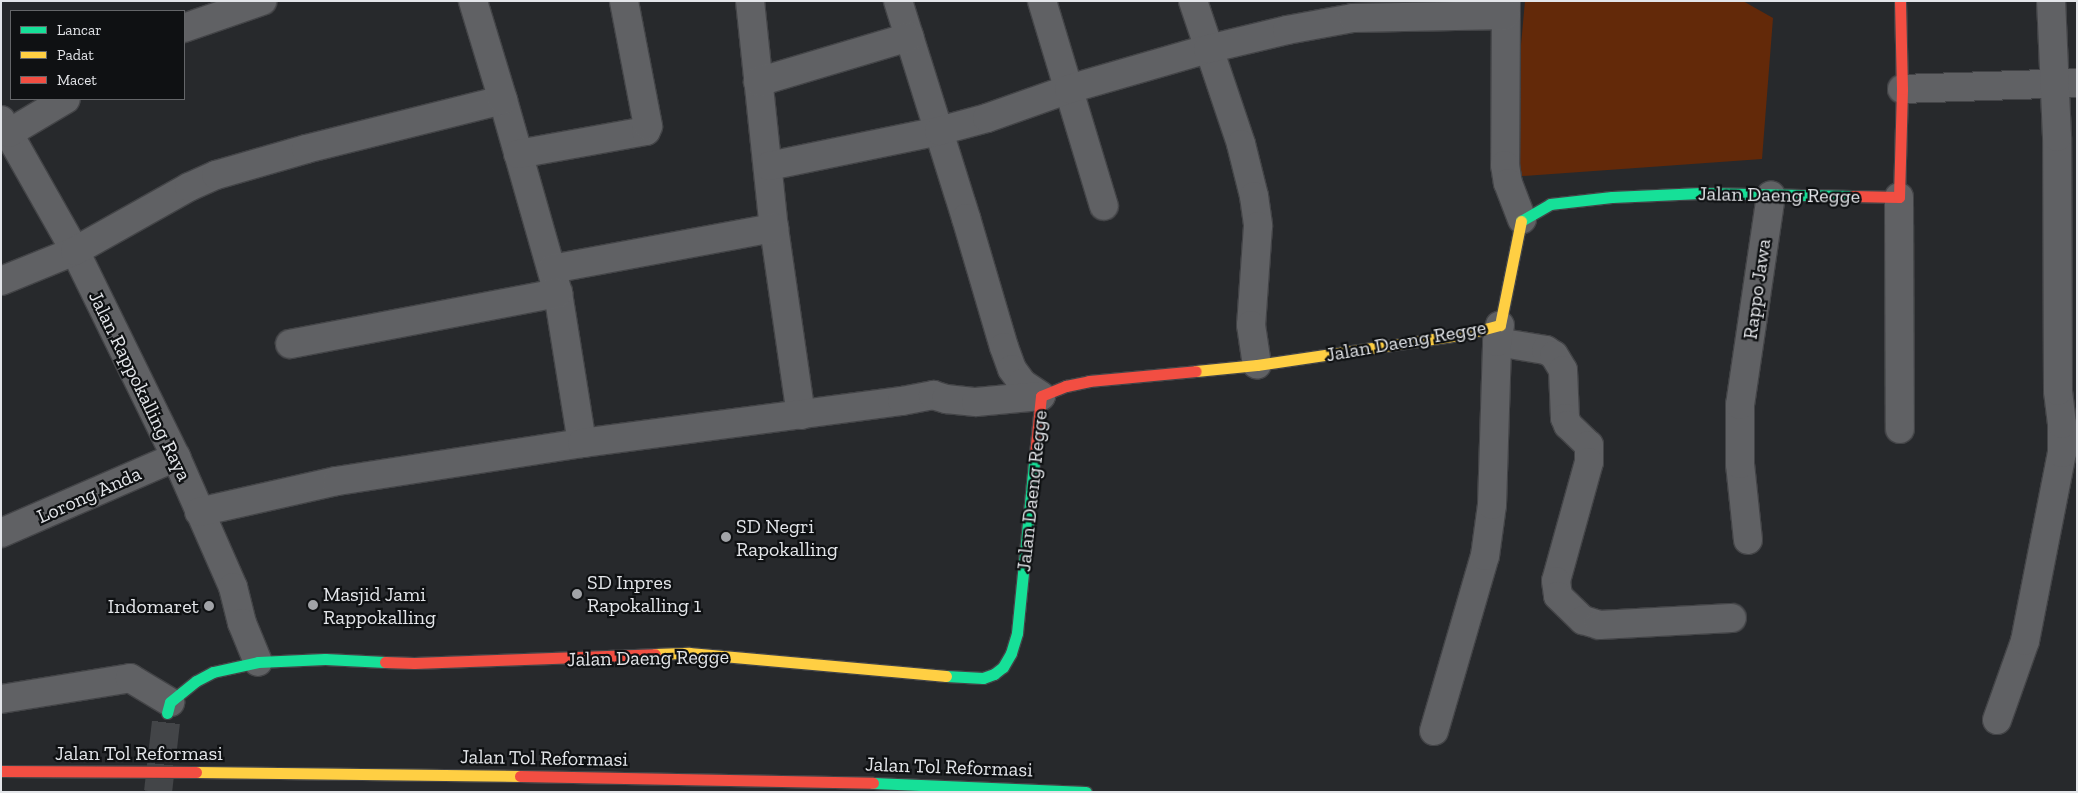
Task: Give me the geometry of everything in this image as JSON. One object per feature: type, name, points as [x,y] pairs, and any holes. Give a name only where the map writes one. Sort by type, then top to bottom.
[{"type":"main road","points":[[1899,197],[1902,89],[1900,1]]},
{"type":"main road","name":"Jalan Daeng Regge","points":[[169,707],[196,681],[213,672],[258,662],[325,660],[414,663],[689,654],[983,678],[1003,667],[1011,654],[1017,633],[1041,396],[1066,386],[1089,381],[1257,365],[1466,334],[1498,333],[1514,249],[1522,219],[1550,204],[1701,193],[1899,197]]},
{"type":"main road","name":"Jalan Tol Reformasi","points":[[1,771],[300,772],[890,782],[1086,792]]},
{"type":"street","points":[[185,28],[262,1]]},
{"type":"street","points":[[473,1],[555,281],[582,443]]},
{"type":"street","points":[[518,154],[646,131],[648,126],[624,1]]},
{"type":"street","points":[[750,1],[769,166],[774,228],[801,415]]},
{"type":"street","points":[[898,1],[1012,369],[1022,382],[1041,396]]},
{"type":"street","points":[[1042,1],[1104,206]]},
{"type":"street","points":[[1193,1],[1241,144],[1256,212],[1252,325],[1257,365]]},
{"type":"street","points":[[1996,720],[2026,641],[2062,453],[2069,427],[2058,391],[2057,137],[2065,83],[2051,1]]},
{"type":"street","points":[[769,166],[939,131],[987,118],[1069,89],[1208,49],[1287,30],[1351,9],[1506,8],[1505,165],[1508,183],[1522,219]]},
{"type":"street","points":[[758,82],[909,37]]},
{"type":"street","points":[[1902,89],[2065,83]]},
{"type":"street","points":[[5,126],[64,100]]},
{"type":"street","points":[[1,281],[75,251],[189,187],[216,175],[306,149],[502,100]]},
{"type":"street","name":"Jalan Rappokalling Raya","points":[[5,126],[75,251],[176,457],[198,512],[233,587],[242,623],[258,662]]},
{"type":"street","name":"Rappo Jawa","points":[[1748,540],[1740,464],[1740,405],[1770,195]]},
{"type":"street","points":[[1899,197],[1900,429]]},
{"type":"street","points":[[290,344],[774,228]]},
{"type":"street","points":[[1434,731],[1485,556],[1492,506],[1498,333],[1554,354],[1563,370],[1565,418],[1568,425],[1589,445],[1589,462],[1556,581],[1558,596],[1583,620],[1599,626],[1732,618]]},
{"type":"street","points":[[198,512],[336,481],[582,443],[801,415],[933,394],[946,399],[976,402],[1041,396]]},
{"type":"street","name":"Lorong Anda","points":[[1,533],[176,457]]},
{"type":"street","points":[[1,699],[130,678],[169,707]]},
{"type":"shaded area","points":[[1525,1],[1743,1],[1773,18],[1762,159],[1509,177]]},
{"type":"tunnel","points":[[158,792],[167,713]]},
{"type":"traffic: fast","points":[[1521,221],[1550,204],[1612,197],[1701,193],[1852,196]]},
{"type":"traffic: fast","points":[[946,676],[983,678],[994,674],[1003,667],[1011,653],[1017,633],[1035,454]]},
{"type":"traffic: fast","points":[[167,713],[170,702],[196,681],[213,672],[258,662],[325,659],[385,662]]},
{"type":"traffic: fast","points":[[873,783],[1086,792]]},
{"type":"traffic: slow","points":[[1196,371],[1257,365],[1466,334],[1500,325],[1521,221]]},
{"type":"traffic: slow","points":[[655,654],[689,653],[946,676]]},
{"type":"traffic: slow","points":[[196,772],[520,776]]},
{"type":"traffic: jam","points":[[1852,196],[1899,197],[1902,89],[1900,1]]},
{"type":"traffic: jam","points":[[1035,454],[1041,396],[1066,386],[1089,381],[1196,371]]},
{"type":"traffic: jam","points":[[385,662],[414,663],[655,654]]},
{"type":"traffic: jam","points":[[1,771],[196,772]]},
{"type":"traffic: jam","points":[[520,776],[873,783]]},
{"type":"place","name":"SD Negri Rapokalling","points":[[726,537]]},
{"type":"place","name":"SD Inpres Rapokalling 1","points":[[577,594]]},
{"type":"place","name":"Masjid Jami Rappokalling","points":[[313,605]]},
{"type":"place","name":"Indomaret","points":[[209,606]]}]
